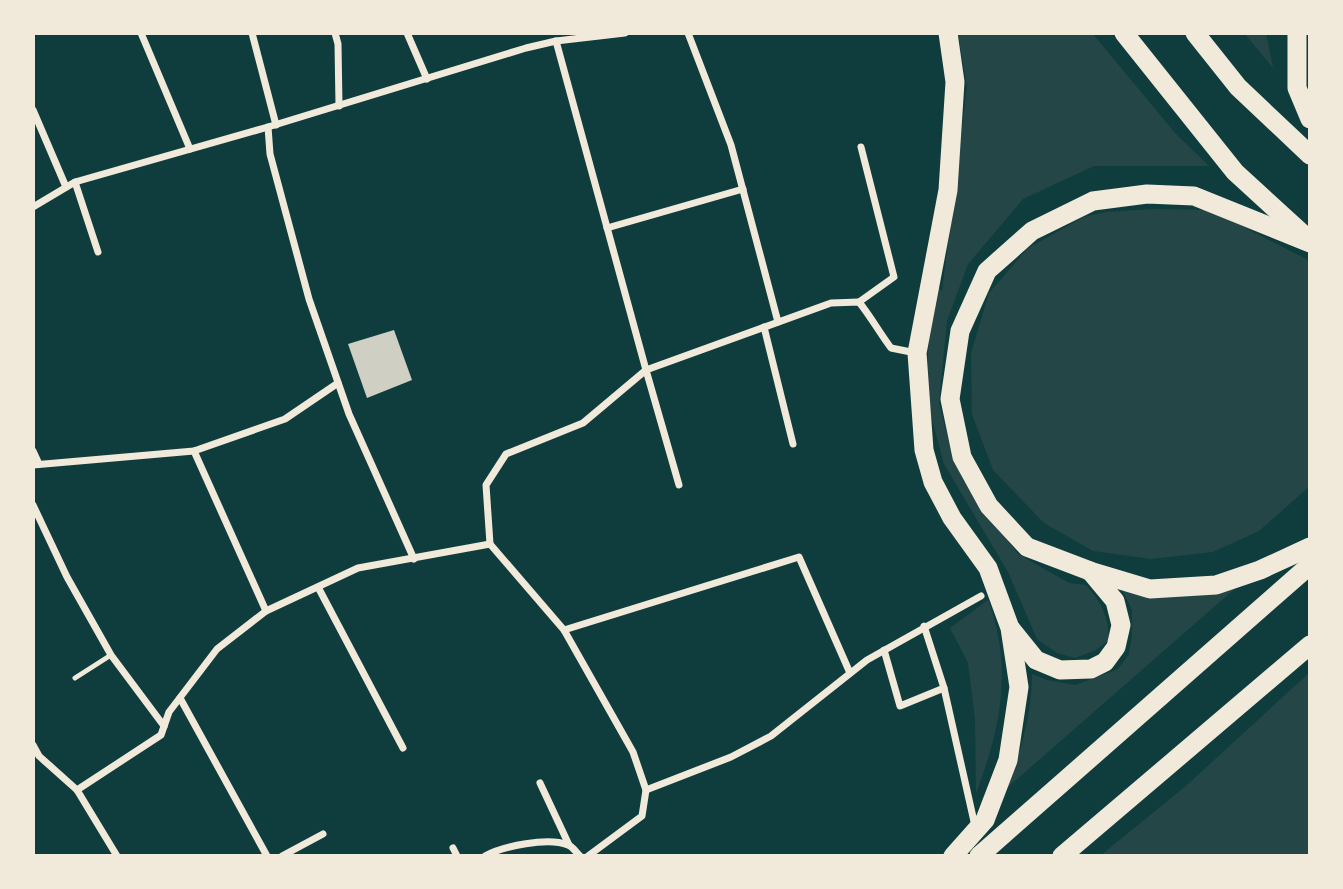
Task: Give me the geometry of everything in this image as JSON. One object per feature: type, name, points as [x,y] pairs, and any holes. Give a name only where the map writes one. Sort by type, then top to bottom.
[{"type":"highway","points":[[948,33],[955,82],[948,190],[917,354],[924,450],[933,482],[952,518],[988,568],[1010,628],[1019,687],[1008,760],[985,821],[953,856]]},
{"type":"highway","points":[[1124,33],[1235,172],[1310,242]]},
{"type":"highway","points":[[1195,33],[1238,87],[1310,155]]},
{"type":"highway","points":[[1297,33],[1297,88],[1310,119]]},
{"type":"highway","points":[[1310,242],[1194,197],[1147,194],[1093,201],[1032,231],[987,271],[960,331],[950,399],[962,457],[989,506],[1027,547],[1090,571],[1150,589],[1216,585],[1260,570],[1310,547]]},
{"type":"highway","points":[[979,856],[1310,565]]},
{"type":"highway","points":[[1010,628],[1036,660],[1060,670],[1091,669],[1105,662],[1116,647],[1121,625],[1115,601],[1090,571]]},
{"type":"highway","points":[[1062,856],[1310,645]]},
{"type":"street","points":[[141,33],[190,149]]},
{"type":"street","points":[[252,33],[272,126],[270,154],[309,299],[349,414],[414,559]]},
{"type":"street","points":[[335,33],[338,44],[339,106]]},
{"type":"street","points":[[407,33],[427,79]]},
{"type":"street","points":[[33,207],[75,182],[556,41],[625,33]]},
{"type":"street","points":[[688,33],[731,145],[778,322]]},
{"type":"street","points":[[556,41],[679,485]]},
{"type":"street","points":[[33,110],[66,187]]},
{"type":"street","points":[[588,856],[642,816],[646,790],[632,752],[564,629],[490,544],[486,485],[506,454],[583,423],[646,370],[831,303],[859,302],[894,277],[861,147]]},
{"type":"street","points":[[75,182],[98,251]]},
{"type":"street","points":[[607,228],[743,189]]},
{"type":"street","points":[[859,302],[877,324],[880,334],[891,348],[917,354]]},
{"type":"street","points":[[764,327],[793,444]]},
{"type":"street","points":[[33,451],[36,465],[194,451],[285,419],[338,383]]},
{"type":"street","points":[[194,451],[266,611]]},
{"type":"street","points":[[33,505],[67,577],[110,654],[164,726]]},
{"type":"street","points":[[77,790],[161,735],[169,712],[217,649],[266,611],[358,568],[490,544]]},
{"type":"street","points":[[564,629],[799,557],[850,673]]},
{"type":"street","points":[[318,587],[404,748]]},
{"type":"street","points":[[646,790],[731,757],[771,736],[850,673],[884,650],[981,596]]},
{"type":"street","points":[[924,626],[944,688],[976,830]]},
{"type":"street","points":[[884,650],[900,706],[944,688]]},
{"type":"street","points":[[180,698],[267,856]]},
{"type":"street","points":[[33,745],[39,756],[77,790],[117,856]]},
{"type":"street","points":[[540,783],[569,845],[580,856]]},
{"type":"street","points":[[282,856],[323,834]]},
{"type":"street","points":[[485,856],[497,849],[544,842],[569,845]]},
{"type":"lane","points":[[75,678],[110,654]]},
{"type":"shaded area","points":[[958,33],[1092,33],[1175,133],[1209,166],[1094,166],[1023,199],[968,264],[947,321],[939,403],[949,443],[963,480],[1018,554],[1069,583],[1086,585],[1103,610],[1109,640],[1096,650],[1075,658],[1057,653],[1037,639],[1008,572],[944,464],[925,393],[929,339],[937,284],[942,292],[967,87]]},
{"type":"shaded area","points":[[1244,33],[1266,33],[1273,68]]},
{"type":"shaded area","points":[[1211,210],[1310,261],[1310,486],[1259,531],[1213,552],[1151,559],[1093,551],[1044,523],[993,470],[972,414],[971,353],[989,293],[1028,248],[1084,217],[1106,212]]},
{"type":"shaded area","points":[[1238,586],[1008,787],[1025,731],[1032,674],[1075,685],[1118,669],[1129,654],[1132,610],[1122,589]]},
{"type":"shaded area","points":[[988,600],[1000,649],[1001,697],[992,745],[976,793],[975,719],[968,663],[950,628]]},
{"type":"shaded area","points":[[1310,672],[1310,856],[1100,856],[1187,785]]},
{"type":"building","points":[[394,330],[412,380],[367,398],[348,344]]}]
